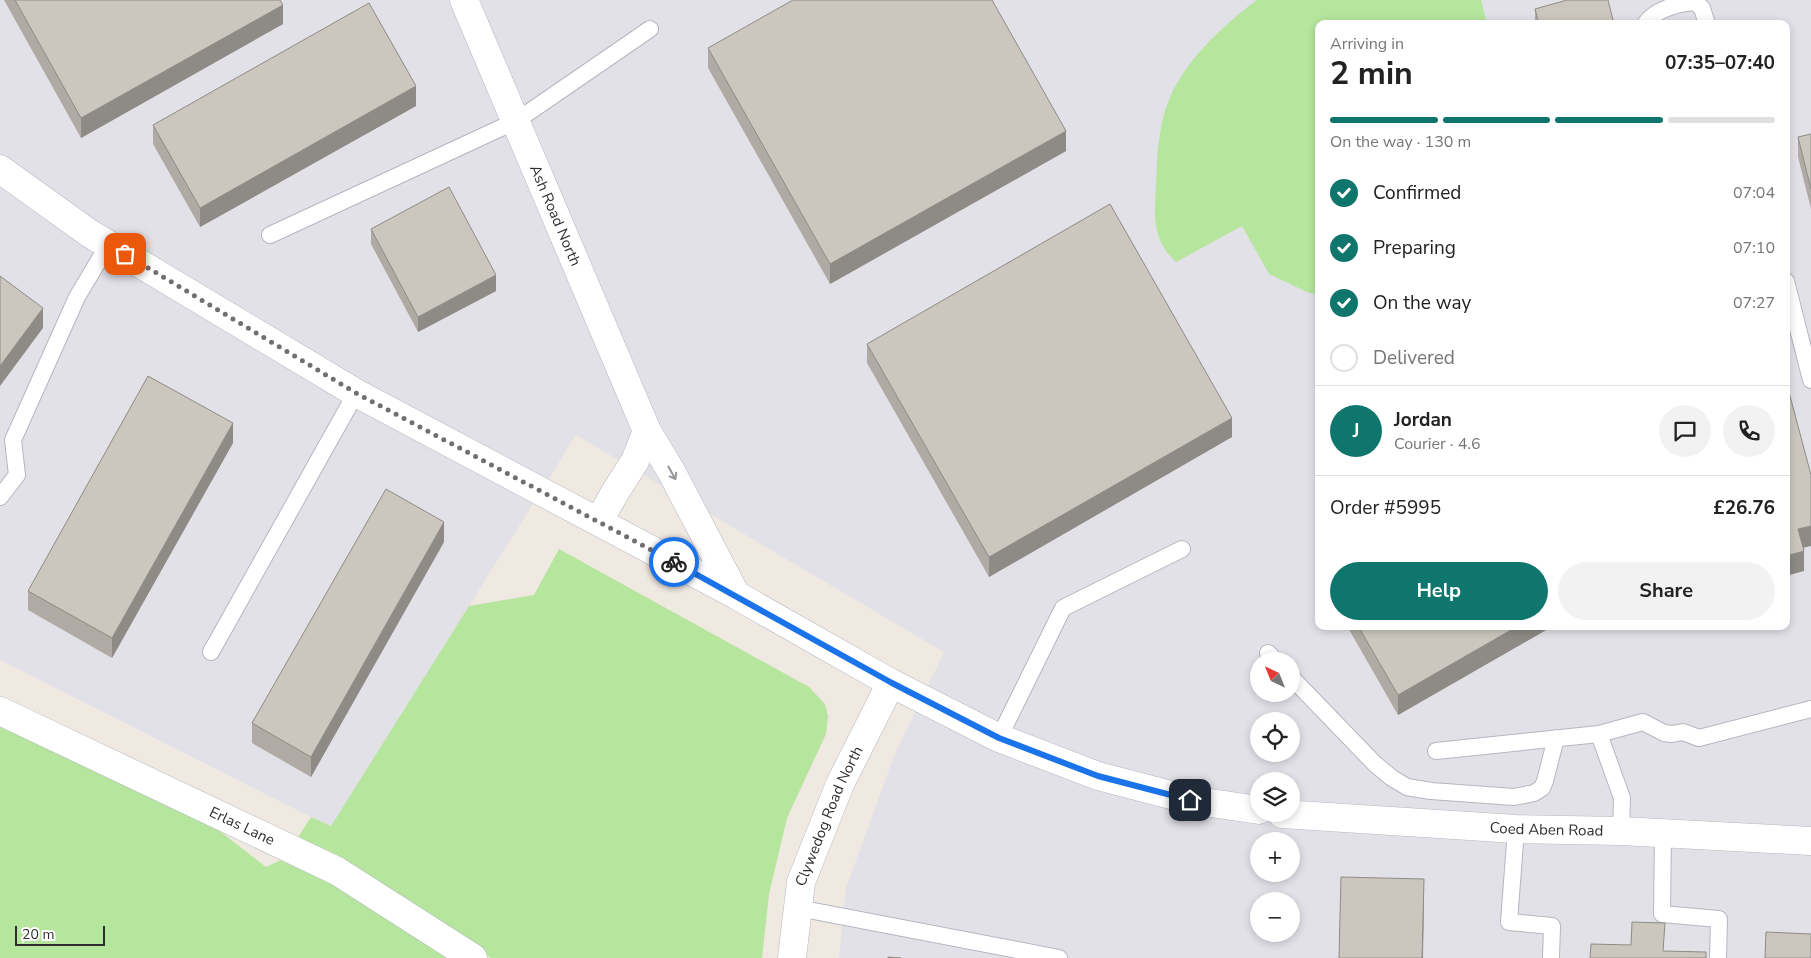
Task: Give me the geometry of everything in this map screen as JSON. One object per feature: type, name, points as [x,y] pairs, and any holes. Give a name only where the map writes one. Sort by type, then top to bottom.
[{"type":"street","name":"Ash Road North","points":[[464,0],[647,431],[671,471],[736,595]]},
{"type":"street","points":[[0,169],[108,245],[356,393],[736,595],[892,683],[999,738],[1098,776],[1190,800],[1250,809]]},
{"type":"street","points":[[599,521],[635,461],[647,431]]},
{"type":"street","name":"Clywedog Road North","points":[[792,958],[801,882],[840,784],[892,683]]},
{"type":"street","name":"Erlas Lane","points":[[0,712],[337,871],[473,958]]},
{"type":"street","name":"Coed Aben Road","points":[[1300,815],[1516,829],[1621,831],[1811,840]]},
{"type":"lane","points":[[1648,20],[1652,15],[1687,2],[1694,2],[1702,8],[1706,20]]},
{"type":"lane","points":[[270,235],[516,121],[650,29]]},
{"type":"lane","points":[[0,497],[17,475],[13,440],[77,298],[108,245]]},
{"type":"lane","points":[[1790,297],[1811,380]]},
{"type":"lane","points":[[210,652],[356,393]]},
{"type":"lane","points":[[999,738],[1063,608],[1182,549]]},
{"type":"lane","points":[[1300,686],[1375,764],[1407,787],[1431,791],[1514,797],[1534,794],[1542,788],[1545,781],[1556,738]]},
{"type":"lane","points":[[1436,751],[1599,734],[1643,722],[1664,733],[1683,732],[1699,738],[1811,709]]},
{"type":"lane","points":[[1599,734],[1622,798],[1621,831]]},
{"type":"lane","points":[[1516,829],[1508,922],[1552,926],[1551,958]]},
{"type":"lane","points":[[1663,833],[1662,914],[1719,919],[1718,958]]},
{"type":"lane","points":[[798,908],[1058,958]]},
{"type":"shaded area","points":[[0,0],[1811,0],[1811,958],[839,958],[846,888],[894,756],[944,652],[576,435],[331,827],[0,660]]},
{"type":"green space","points":[[1257,0],[1481,0],[1486,20],[1315,20],[1315,294],[1309,293],[1269,274],[1242,226],[1176,262],[1168,254],[1160,240],[1156,225],[1155,209],[1158,144],[1167,105],[1173,90],[1193,60],[1204,46]]},
{"type":"green space","points":[[559,549],[809,687],[825,704],[828,716],[826,734],[787,818],[769,894],[762,958],[491,958],[458,938],[452,958],[0,958],[0,721],[203,818],[266,867],[285,858],[311,817],[331,826],[469,606],[534,595]]},
{"type":"building","points":[[15,0],[280,0],[283,5],[81,118]]},
{"type":"building","points":[[793,0],[992,0],[1066,131],[830,264],[708,48]]},
{"type":"building","points":[[1567,0],[1608,0],[1613,20],[1538,20],[1535,9]]},
{"type":"building","points":[[369,3],[416,86],[200,208],[153,125]]},
{"type":"building","points":[[1811,134],[1811,189],[1798,137]]},
{"type":"building","points":[[449,187],[496,275],[418,317],[371,229]]},
{"type":"building","points":[[1110,204],[1232,418],[989,557],[867,344]]},
{"type":"building","points":[[0,276],[43,308],[0,366]]},
{"type":"building","points":[[148,376],[233,423],[112,638],[28,591]]},
{"type":"building","points":[[1790,396],[1811,475],[1811,526],[1798,529],[1804,551],[1790,555]]},
{"type":"building","points":[[386,489],[444,522],[311,757],[252,723]]},
{"type":"building","points":[[1360,630],[1511,630],[1398,695]]},
{"type":"building","points":[[1341,877],[1424,879],[1422,958],[1339,958]]},
{"type":"building","points":[[1632,922],[1665,923],[1663,951],[1706,952],[1706,958],[1590,958],[1591,944],[1631,945]]},
{"type":"building","points":[[1766,932],[1811,934],[1811,958],[1765,958]]},
{"type":"way so far","points":[[125,254],[356,393],[674,562]]},
{"type":"route","points":[[674,562],[892,683],[999,738],[1098,776],[1190,800]]}]
